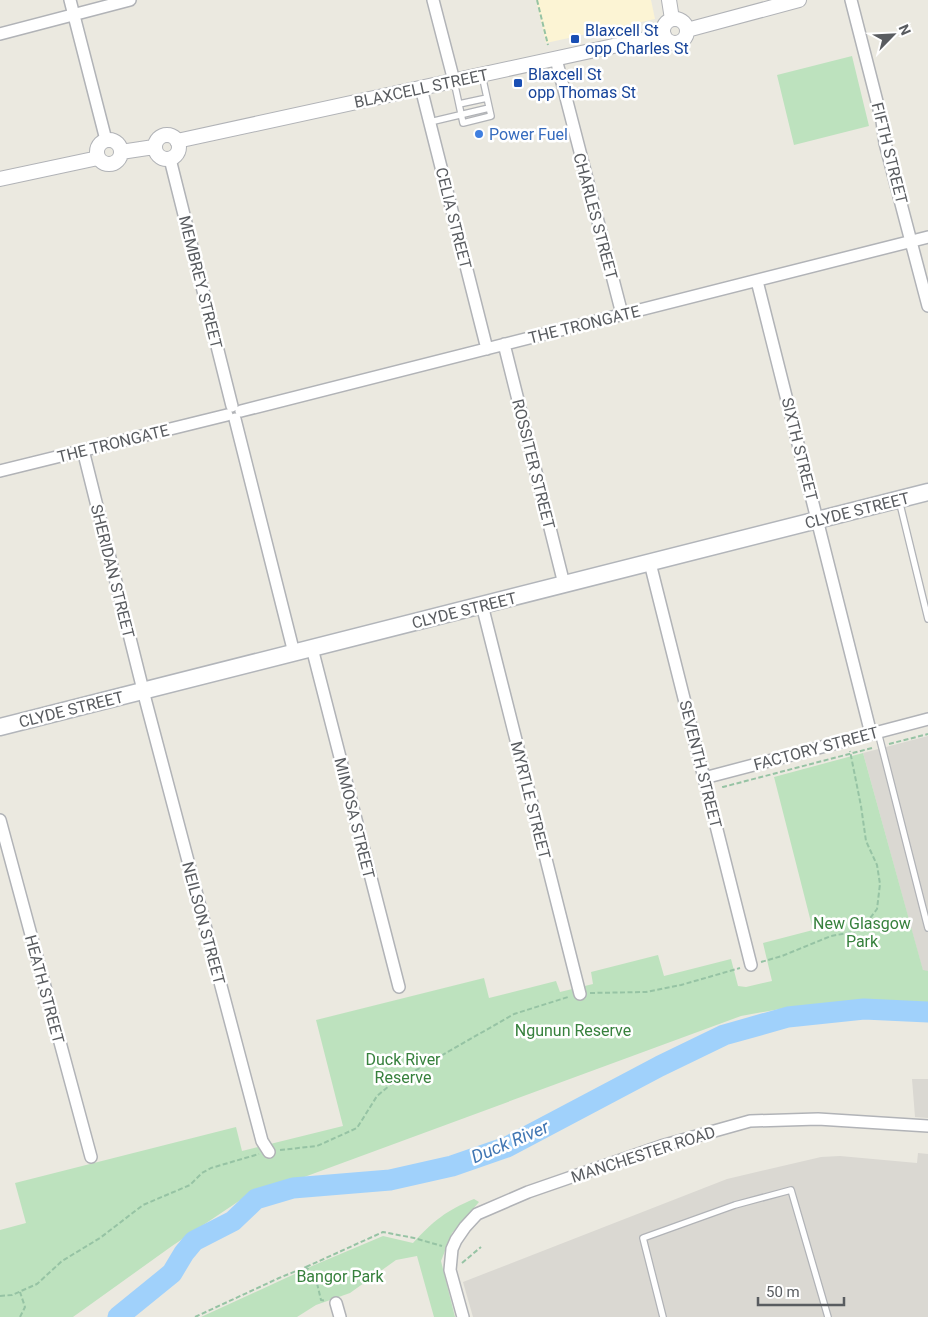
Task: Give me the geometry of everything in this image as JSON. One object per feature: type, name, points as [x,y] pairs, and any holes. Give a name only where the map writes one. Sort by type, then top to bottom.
[{"type":"main road","name":"CLYDE STREET","points":[[0,727],[928,492]]},
{"type":"street","points":[[70,0],[106,140]]},
{"type":"street","points":[[0,34],[130,0]]},
{"type":"street","points":[[433,0],[454,81]]},
{"type":"street","points":[[669,0],[672,19]]},
{"type":"street","points":[[687,30],[799,0]]},
{"type":"street","name":"FIFTH STREET","points":[[851,0],[928,306]]},
{"type":"street","points":[[672,19],[682,21],[687,30],[685,37],[680,41],[672,42],[664,35],[664,28],[668,21],[672,19]]},
{"type":"street","name":"BLAXCELL STREET","points":[[177,141],[664,35]]},
{"type":"street","name":"CHARLES STREET","points":[[556,59],[622,314]]},
{"type":"street","name":"CELIA STREET","points":[[421,88],[487,349]]},
{"type":"street","points":[[163,136],[171,136],[177,141],[179,148],[176,155],[170,159],[159,157],[154,147],[157,140],[163,136]]},
{"type":"street","points":[[106,140],[116,142],[122,152],[119,160],[112,164],[104,164],[98,158],[98,147],[106,140]]},
{"type":"street","points":[[122,152],[154,147]]},
{"type":"street","points":[[0,179],[98,158]]},
{"type":"street","name":"MEMBREY STREET","points":[[170,159],[294,653]]},
{"type":"street","name":"THE TRONGATE","points":[[0,471],[928,238]]},
{"type":"street","name":"SIXTH STREET","points":[[757,281],[874,733]]},
{"type":"street","name":"ROSSITER STREET","points":[[504,344],[564,584]]},
{"type":"street","name":"SHERIDAN STREET","points":[[83,450],[143,691]]},
{"type":"street","name":"SEVENTH STREET","points":[[650,562],[751,965]]},
{"type":"street","name":"MYRTLE STREET","points":[[482,605],[580,994]]},
{"type":"street","name":"MIMOSA STREET","points":[[312,648],[399,987]]},
{"type":"street","name":"NEILSON STREET","points":[[143,691],[262,1141],[269,1152]]},
{"type":"street","name":"FACTORY STREET","points":[[704,778],[928,719]]},
{"type":"street","name":"HEATH STREET","points":[[0,820],[91,1157]]},
{"type":"street","name":"MANCHESTER ROAD","points":[[463,1317],[450,1270],[452,1248],[465,1227],[477,1214],[528,1192],[661,1146],[750,1121],[818,1118],[928,1126]]},
{"type":"street","points":[[336,1303],[340,1317]]},
{"type":"lane","points":[[454,81],[463,123],[491,116],[482,75]]},
{"type":"lane","points":[[459,104],[487,98]]},
{"type":"lane","points":[[430,122],[489,108]]},
{"type":"lane","points":[[899,500],[928,619]]},
{"type":"lane","points":[[874,733],[881,746],[928,928]]},
{"type":"lane","points":[[663,1317],[643,1238],[735,1204],[791,1190],[828,1317]]},
{"type":"path","points":[[537,0],[548,45]]},
{"type":"path","points":[[719,774],[723,787],[928,734]]},
{"type":"path","points":[[0,1296],[12,1295],[37,1284],[62,1260],[100,1238],[143,1205],[190,1185],[202,1173],[211,1168],[269,1152],[317,1146],[357,1128],[377,1096],[390,1085],[514,1014],[555,1000],[580,994],[646,992],[680,985],[782,956],[831,936],[853,932],[864,926],[877,909],[880,884],[877,865],[866,840],[862,806],[848,740]]},
{"type":"path","points":[[195,1317],[383,1232],[452,1248]]},
{"type":"path","points":[[450,1270],[458,1267],[481,1247]]},
{"type":"path","points":[[306,1267],[315,1275],[321,1300],[336,1303]]},
{"type":"path","points":[[20,1292],[25,1307],[20,1317]]},
{"type":"shaded area","points":[[536,0],[651,0],[655,19],[546,43]]},
{"type":"shaded area","points":[[928,736],[928,971],[923,971],[863,753]]},
{"type":"shaded area","points":[[912,1079],[928,1079],[928,1118],[915,1117]]},
{"type":"shaded area","points":[[918,1153],[928,1154],[928,1317],[473,1317],[463,1282],[727,1179],[821,1157],[840,1156],[917,1163]]},
{"type":"green space","points":[[852,56],[869,126],[794,145],[777,75]]},
{"type":"green space","points":[[863,753],[923,970],[928,971],[928,1006],[837,1002],[741,1016],[239,1201],[73,1317],[0,1317],[0,1230],[26,1223],[15,1183],[236,1127],[242,1151],[343,1126],[316,1020],[484,978],[489,998],[556,981],[560,992],[593,984],[591,972],[658,955],[664,976],[731,959],[738,986],[746,987],[772,981],[763,943],[813,930],[774,777]]},
{"type":"green space","name":"Bangor Park","points":[[474,1199],[479,1202],[452,1233],[441,1261],[455,1317],[434,1317],[417,1256],[396,1260],[350,1293],[316,1305],[297,1317],[201,1317],[383,1236],[413,1243],[441,1217],[456,1207]]},
{"type":"waterway","name":"Duck River","points":[[118,1317],[172,1273],[194,1241],[233,1221],[256,1199],[293,1188],[390,1180],[452,1166],[507,1147],[660,1066],[724,1035],[788,1017],[864,1009],[928,1012]]},
{"type":"place","name":"Blaxcell St opp Charles St","points":[[575,39]]},
{"type":"place","name":"Blaxcell St opp Thomas St","points":[[518,83]]},
{"type":"place","name":"Power Fuel","points":[[479,134]]},
{"type":"park label","name":"New Glasgow Park","points":[[862,932]]},
{"type":"park label","name":"Ngunun Reserve","points":[[573,1030]]},
{"type":"park label","name":"Duck River Reserve","points":[[403,1068]]}]
